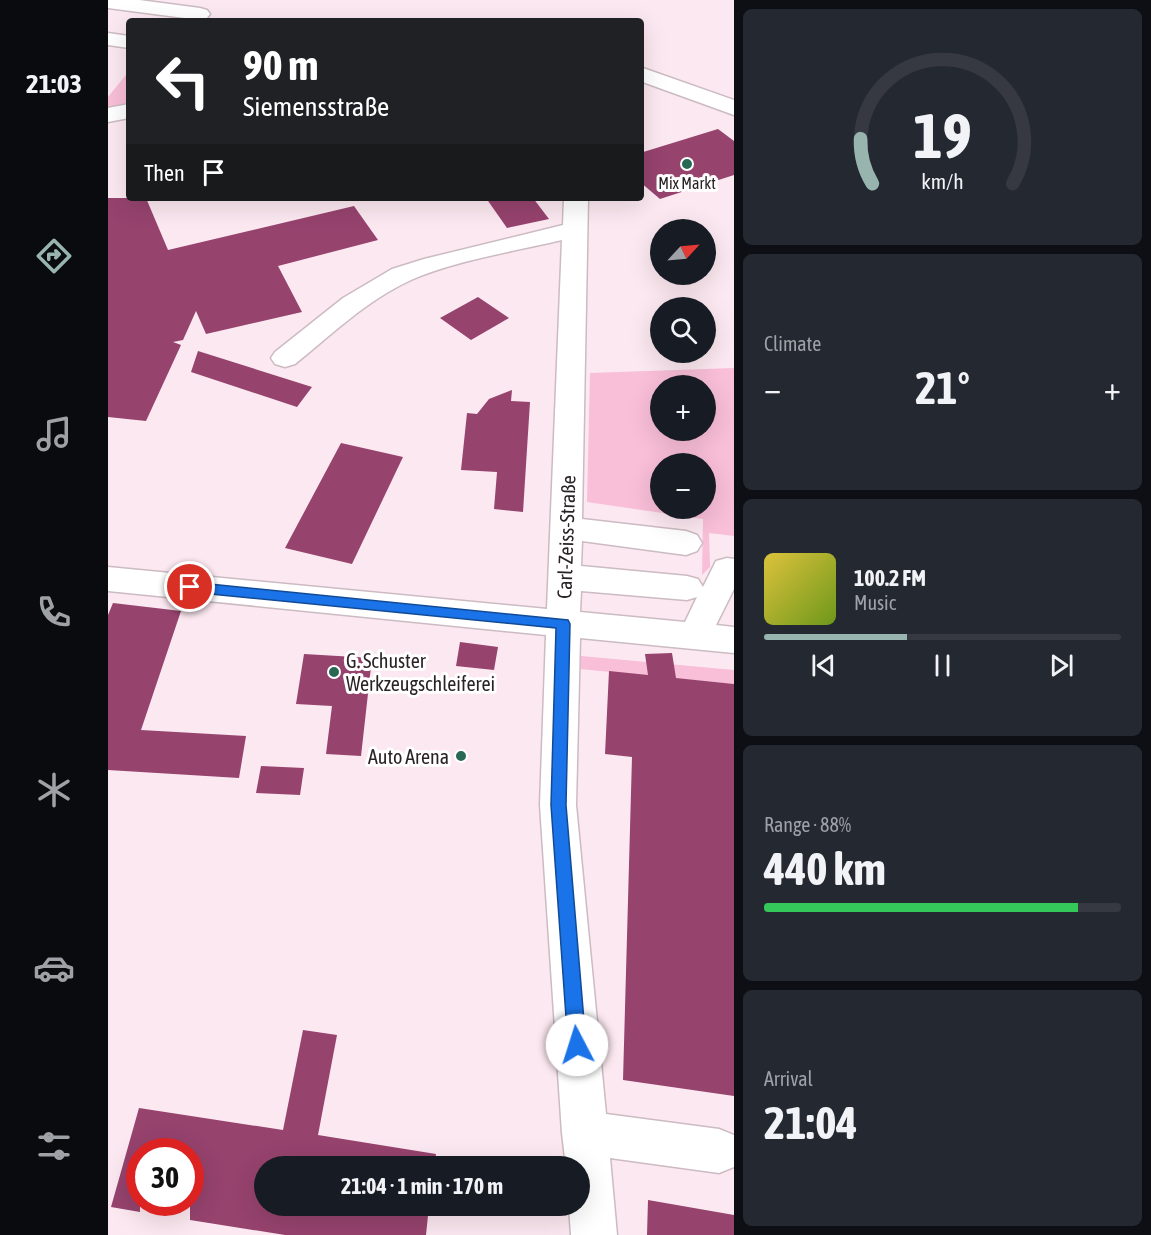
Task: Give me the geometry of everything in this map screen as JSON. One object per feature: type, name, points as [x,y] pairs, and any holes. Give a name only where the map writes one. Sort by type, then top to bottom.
[{"type":"street","points":[[108,2],[200,14]]},
{"type":"street","points":[[108,39],[126,42]]},
{"type":"street","points":[[644,75],[733,106]]},
{"type":"street","points":[[108,115],[126,112]]},
{"type":"street","name":"Carl-Zeiss-Straße","points":[[576,201],[558,805],[594,1235]]},
{"type":"street","points":[[285,357],[352,304],[401,274],[433,264],[575,230]]},
{"type":"street","points":[[566,528],[686,543]]},
{"type":"street","points":[[694,637],[727,570],[734,571]]},
{"type":"street","points":[[565,577],[687,588]]},
{"type":"street","points":[[108,579],[734,640]]},
{"type":"street","points":[[584,1132],[719,1151]]},
{"type":"shaded area","points":[[108,0],[734,0],[734,1235],[108,1235]]},
{"type":"shaded area","points":[[126,75],[126,105],[108,108],[108,97]]},
{"type":"shaded area","points":[[734,368],[734,536],[709,533],[710,567],[702,575],[703,519],[716,519],[716,453],[650,453],[650,511],[587,502],[590,373]]},
{"type":"shaded area","points":[[581,656],[734,670],[734,684],[580,669]]},
{"type":"building","name":"Mix Markt","points":[[718,129],[734,141],[734,175],[660,199],[644,185],[644,152]]},
{"type":"building","points":[[108,198],[147,201],[168,250],[354,206],[378,240],[278,266],[302,312],[206,334],[196,311],[183,340],[173,342],[181,345],[146,421],[108,417]]},
{"type":"building","points":[[488,201],[535,201],[549,219],[507,228]]},
{"type":"building","points":[[478,297],[509,318],[471,340],[440,318]]},
{"type":"building","points":[[198,351],[312,387],[297,407],[191,372]]},
{"type":"building","points":[[512,390],[511,401],[530,402],[523,512],[494,509],[497,472],[461,470],[467,413],[477,414],[489,399]]},
{"type":"building","points":[[341,443],[403,457],[352,564],[285,548]]},
{"type":"building","points":[[113,603],[181,611],[141,730],[246,736],[239,778],[108,770],[108,615]]},
{"type":"building","points":[[460,642],[498,647],[494,670],[456,666]]},
{"type":"building","points":[[672,653],[676,678],[734,684],[734,1096],[623,1080],[632,757],[605,754],[609,671],[648,675],[645,654]]},
{"type":"building","points":[[304,654],[372,658],[361,756],[326,754],[332,706],[296,704]]},
{"type":"building","points":[[261,766],[304,768],[300,795],[256,793]]},
{"type":"building","points":[[303,1030],[337,1035],[318,1135],[436,1154],[436,1156],[254,1156],[254,1216],[428,1216],[426,1235],[285,1235],[190,1220],[190,1216],[204,1216],[204,1138],[131,1138],[139,1108],[283,1130]]},
{"type":"building","points":[[126,1154],[126,1210],[111,1207]]},
{"type":"building","points":[[648,1200],[734,1215],[734,1235],[647,1235]]},
{"type":"place","name":"Mix Markt","points":[[687,164]]},
{"type":"place","name":"G. Schuster Werkzeugschleiferei","points":[[334,672]]},
{"type":"place","name":"Auto Arena","points":[[461,756]]},
{"type":"route","points":[[190,587],[563,624],[558,805],[577,1045]]}]
